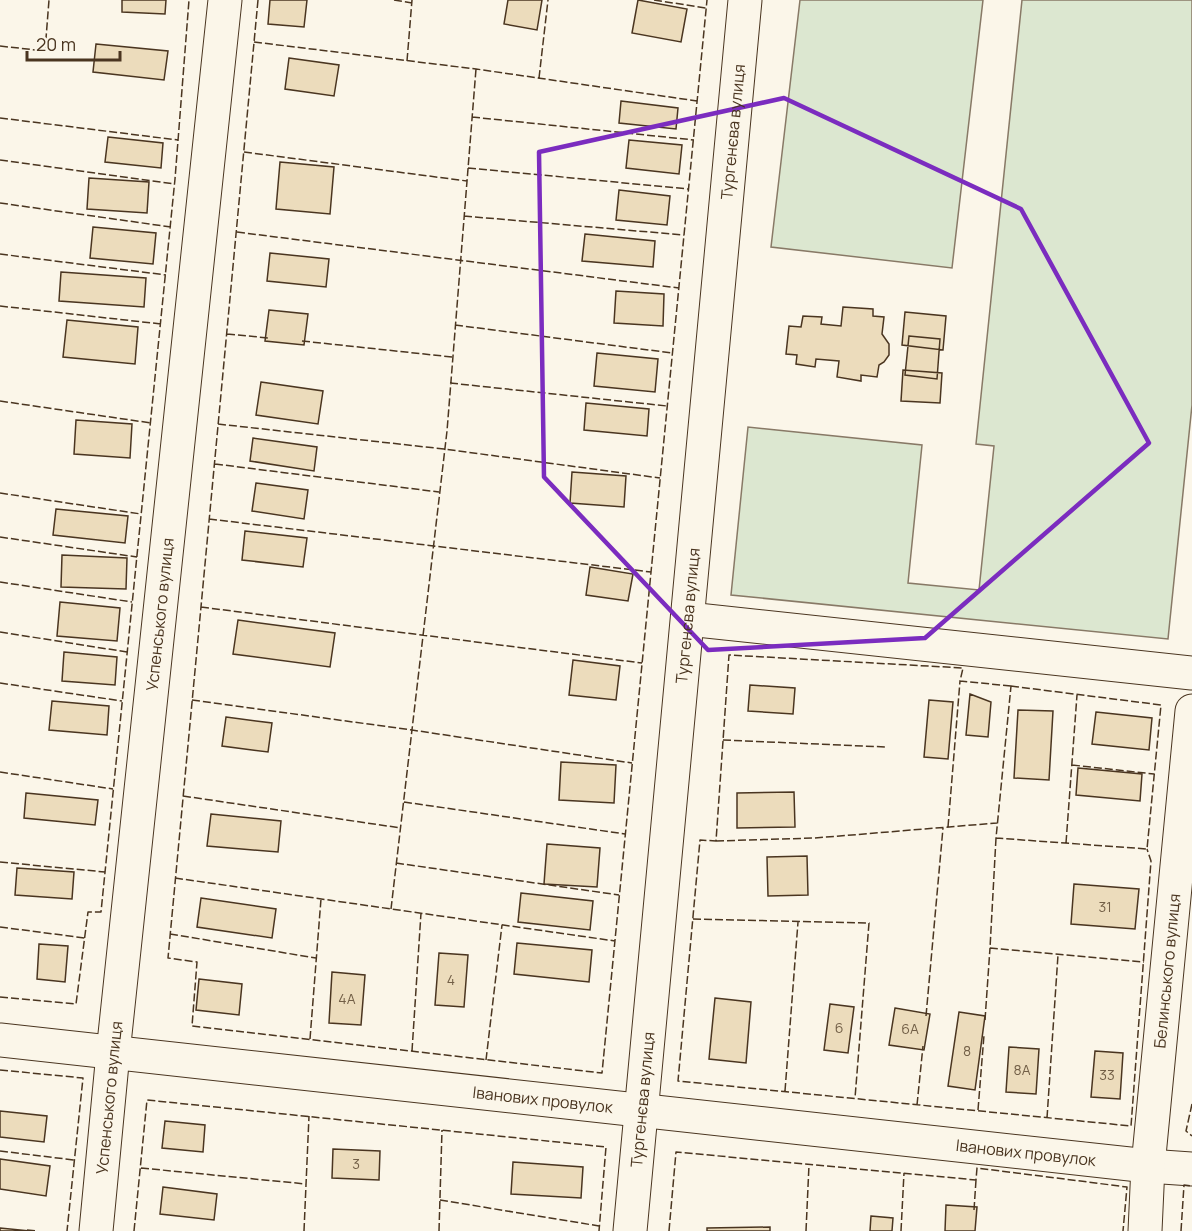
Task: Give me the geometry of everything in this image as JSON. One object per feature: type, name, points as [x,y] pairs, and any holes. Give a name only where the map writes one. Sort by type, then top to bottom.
[{"type":"street","name":"Успенського вулиця","points":[[96,1231],[225,0]]},
{"type":"street","name":"Тургенєва вулиця","points":[[630,1231],[745,0]]},
{"type":"street","points":[[688,619],[1192,674]]},
{"type":"street","name":"Белинського вулиця","points":[[1145,1231],[1148,1166],[1192,711]]},
{"type":"street","name":"Іванових провулок","points":[[0,1040],[1192,1169]]},
{"type":"highlighted area","points":[[784,98],[1021,209],[1149,443],[925,638],[708,650],[544,477],[539,152]]},
{"type":"green space","points":[[800,0],[983,0],[952,268],[771,247]]},
{"type":"green space","points":[[1022,0],[1192,0],[1192,405],[1168,639],[731,595],[748,427],[922,445],[908,583],[979,590],[994,446],[976,444]]},
{"type":"building","points":[[122,0],[166,0],[165,14],[122,12]]},
{"type":"building","points":[[270,0],[307,0],[304,27],[268,24]]},
{"type":"building","points":[[508,0],[542,0],[537,30],[504,24]]},
{"type":"building","points":[[638,0],[687,9],[681,42],[632,33]]},
{"type":"building","points":[[96,44],[168,51],[164,80],[93,72]]},
{"type":"building","points":[[289,58],[339,65],[334,96],[285,89]]},
{"type":"building","points":[[621,101],[678,108],[676,129],[619,123]]},
{"type":"building","points":[[108,137],[163,143],[161,168],[105,162]]},
{"type":"building","points":[[629,140],[682,145],[679,174],[626,168]]},
{"type":"building","points":[[280,162],[334,167],[330,214],[276,209]]},
{"type":"building","points":[[89,178],[149,182],[147,213],[87,209]]},
{"type":"building","points":[[619,190],[670,196],[667,225],[616,220]]},
{"type":"building","points":[[93,227],[156,233],[153,264],[90,258]]},
{"type":"building","points":[[585,234],[655,241],[653,267],[582,261]]},
{"type":"building","points":[[270,253],[329,259],[326,287],[267,281]]},
{"type":"building","points":[[61,272],[146,278],[144,307],[59,301]]},
{"type":"building","points":[[616,291],[664,294],[663,326],[614,323]]},
{"type":"building","points":[[843,307],[873,309],[873,316],[884,317],[882,334],[889,344],[889,355],[879,365],[877,377],[861,375],[861,381],[837,377],[839,361],[816,359],[815,367],[796,364],[797,355],[786,354],[789,326],[801,327],[803,316],[822,317],[821,324],[841,326]]},
{"type":"building","points":[[269,310],[308,314],[304,345],[265,341]]},
{"type":"building","points":[[905,312],[946,316],[943,350],[902,345]]},
{"type":"building","points":[[67,320],[138,327],[135,364],[63,357]]},
{"type":"building","points":[[909,336],[940,339],[937,379],[905,375]]},
{"type":"building","points":[[597,353],[658,359],[655,392],[594,386]]},
{"type":"building","points":[[903,370],[942,373],[940,403],[901,401]]},
{"type":"building","points":[[261,382],[323,391],[318,424],[256,415]]},
{"type":"building","points":[[586,403],[649,409],[647,436],[584,430]]},
{"type":"building","points":[[76,420],[132,424],[130,458],[74,454]]},
{"type":"building","points":[[253,438],[317,447],[314,471],[250,461]]},
{"type":"building","points":[[572,472],[626,476],[624,507],[570,503]]},
{"type":"building","points":[[256,483],[308,490],[304,519],[252,511]]},
{"type":"building","points":[[56,509],[128,516],[125,543],[53,535]]},
{"type":"building","points":[[245,531],[307,538],[303,567],[242,560]]},
{"type":"building","points":[[62,555],[127,558],[126,589],[61,587]]},
{"type":"building","points":[[590,567],[633,574],[628,601],[586,595]]},
{"type":"building","points":[[60,602],[120,608],[117,641],[57,636]]},
{"type":"building","points":[[238,620],[335,633],[330,667],[233,654]]},
{"type":"building","points":[[64,652],[117,657],[115,685],[62,681]]},
{"type":"building","points":[[573,660],[620,666],[616,700],[569,695]]},
{"type":"building","points":[[750,685],[795,688],[793,714],[748,711]]},
{"type":"building","points":[[970,694],[991,702],[988,737],[966,735]]},
{"type":"building","points":[[929,700],[953,702],[948,759],[924,757]]},
{"type":"building","points":[[52,701],[109,706],[107,735],[49,730]]},
{"type":"building","points":[[1018,710],[1053,711],[1049,780],[1014,778]]},
{"type":"building","points":[[1096,712],[1152,718],[1149,750],[1092,744]]},
{"type":"building","points":[[226,717],[272,723],[268,752],[222,746]]},
{"type":"building","points":[[561,762],[616,765],[614,803],[559,800]]},
{"type":"building","points":[[1078,768],[1142,774],[1140,801],[1076,795]]},
{"type":"building","points":[[794,792],[795,827],[737,828],[737,793]]},
{"type":"building","points":[[26,793],[98,800],[95,825],[24,818]]},
{"type":"building","points":[[211,814],[281,821],[278,852],[207,846]]},
{"type":"building","points":[[547,844],[600,848],[597,887],[544,884]]},
{"type":"building","points":[[807,856],[808,895],[768,896],[767,857]]},
{"type":"building","points":[[17,868],[74,872],[72,899],[15,895]]},
{"type":"building","points":[[1074,884],[1139,889],[1135,929],[1071,924]]},
{"type":"building","points":[[521,893],[593,901],[590,930],[518,922]]},
{"type":"building","points":[[201,898],[276,909],[272,938],[197,927]]},
{"type":"building","points":[[517,943],[592,950],[589,982],[514,974]]},
{"type":"building","points":[[39,944],[68,946],[65,982],[37,979]]},
{"type":"building","points":[[439,953],[468,955],[464,1007],[435,1005]]},
{"type":"building","points":[[332,972],[365,975],[361,1025],[329,1023]]},
{"type":"building","points":[[199,979],[242,984],[239,1015],[196,1010]]},
{"type":"building","points":[[715,998],[751,1002],[746,1063],[709,1059]]},
{"type":"building","points":[[830,1004],[854,1007],[848,1053],[824,1050]]},
{"type":"building","points":[[895,1008],[930,1014],[924,1050],[889,1045]]},
{"type":"building","points":[[959,1012],[985,1016],[975,1090],[948,1086]]},
{"type":"building","points":[[1009,1047],[1039,1049],[1036,1094],[1006,1092]]},
{"type":"building","points":[[1095,1051],[1123,1053],[1120,1099],[1091,1097]]},
{"type":"building","points":[[0,1111],[47,1116],[44,1142],[0,1137]]},
{"type":"building","points":[[165,1121],[205,1125],[203,1152],[162,1148]]},
{"type":"building","points":[[333,1149],[380,1151],[379,1180],[332,1178]]},
{"type":"building","points":[[0,1159],[50,1166],[46,1196],[0,1189]]},
{"type":"building","points":[[513,1162],[583,1167],[581,1198],[511,1194]]},
{"type":"building","points":[[163,1187],[217,1194],[214,1220],[160,1214]]},
{"type":"building","points":[[946,1205],[977,1207],[975,1231],[945,1231]]},
{"type":"building","points":[[871,1216],[893,1218],[892,1231],[870,1231]]},
{"type":"building","points":[[770,1227],[770,1231],[707,1231],[707,1228]]},
{"type":"building","points":[[0,1228],[30,1231],[0,1231]]},
{"type":"fence","points":[[0,46],[45,51],[49,0]]},
{"type":"fence","points":[[0,997],[76,1004],[88,912],[101,912],[175,179],[189,0]]},
{"type":"fence","points":[[258,0],[168,958],[197,962],[192,1026],[602,1073],[707,0]]},
{"type":"fence","points":[[394,0],[412,3]]},
{"type":"fence","points":[[407,61],[412,0]]},
{"type":"fence","points":[[539,78],[548,0]]},
{"type":"fence","points":[[654,0],[706,8]]},
{"type":"fence","points":[[254,42],[476,69],[697,101]]},
{"type":"fence","points":[[391,909],[447,431],[476,69]]},
{"type":"fence","points":[[472,117],[694,140]]},
{"type":"fence","points":[[0,118],[178,140]]},
{"type":"fence","points":[[244,152],[467,181]]},
{"type":"fence","points":[[0,160],[175,184]]},
{"type":"fence","points":[[468,168],[688,189]]},
{"type":"fence","points":[[0,203],[171,227]]},
{"type":"fence","points":[[464,216],[684,235]]},
{"type":"fence","points":[[237,232],[679,288]]},
{"type":"fence","points":[[0,254],[166,275]]},
{"type":"fence","points":[[0,306],[161,324]]},
{"type":"fence","points":[[455,325],[672,353]]},
{"type":"fence","points":[[227,334],[269,338]]},
{"type":"fence","points":[[302,341],[452,357]]},
{"type":"fence","points":[[450,383],[667,406]]},
{"type":"fence","points":[[0,401],[151,423]]},
{"type":"fence","points":[[218,424],[444,449],[660,478]]},
{"type":"fence","points":[[215,464],[439,492]]},
{"type":"fence","points":[[0,493],[141,514]]},
{"type":"fence","points":[[209,519],[651,572]]},
{"type":"fence","points":[[0,537],[137,557]]},
{"type":"fence","points":[[0,582],[132,602]]},
{"type":"fence","points":[[201,607],[642,663]]},
{"type":"fence","points":[[0,632],[127,652]]},
{"type":"fence","points":[[1011,686],[960,681],[963,668],[729,655],[716,841],[700,840],[678,1081],[1131,1126],[1151,861],[1147,849]]},
{"type":"fence","points":[[948,827],[960,681]]},
{"type":"fence","points":[[0,683],[122,701]]},
{"type":"fence","points":[[1011,686],[1161,705],[1147,849],[996,838],[1011,686]]},
{"type":"fence","points":[[1066,843],[1077,695]]},
{"type":"fence","points":[[192,700],[632,763]]},
{"type":"fence","points":[[723,740],[886,747]]},
{"type":"fence","points":[[1072,765],[1154,774]]},
{"type":"fence","points":[[0,772],[113,789]]},
{"type":"fence","points":[[183,796],[401,828]]},
{"type":"fence","points":[[404,802],[625,834]]},
{"type":"fence","points":[[716,841],[815,838],[997,823]]},
{"type":"fence","points":[[926,1016],[943,828]]},
{"type":"fence","points":[[996,838],[990,948],[1144,962]]},
{"type":"fence","points":[[0,862],[105,872]]},
{"type":"fence","points":[[396,863],[619,895]]},
{"type":"fence","points":[[175,878],[615,941]]},
{"type":"fence","points":[[310,1039],[321,899]]},
{"type":"fence","points":[[412,1051],[421,913]]},
{"type":"fence","points":[[693,919],[869,923],[855,1098]]},
{"type":"fence","points":[[785,1091],[798,922]]},
{"type":"fence","points":[[486,1060],[502,925]]},
{"type":"fence","points":[[0,927],[85,938]]},
{"type":"fence","points":[[170,934],[316,958]]},
{"type":"fence","points":[[985,1020],[990,948]]},
{"type":"fence","points":[[1047,1118],[1058,955]]},
{"type":"fence","points":[[978,1110],[984,1035]]},
{"type":"fence","points":[[917,1105],[923,1046]]},
{"type":"fence","points":[[0,1070],[83,1078],[67,1231]]},
{"type":"fence","points":[[134,1231],[147,1100],[606,1147],[599,1231]]},
{"type":"fence","points":[[1192,1104],[1186,1131],[1192,1136]]},
{"type":"fence","points":[[304,1231],[309,1116]]},
{"type":"fence","points":[[439,1231],[442,1130]]},
{"type":"fence","points":[[0,1151],[74,1160]]},
{"type":"fence","points":[[669,1231],[676,1152],[976,1180],[977,1168],[1127,1187],[1123,1231]]},
{"type":"fence","points":[[806,1231],[809,1165]]},
{"type":"fence","points":[[141,1168],[306,1184]]},
{"type":"fence","points":[[901,1231],[904,1173]]},
{"type":"fence","points":[[974,1210],[976,1180]]},
{"type":"fence","points":[[1181,1231],[1184,1185],[1192,1186]]},
{"type":"fence","points":[[440,1200],[599,1226]]},
{"type":"fence","points":[[27,1230],[37,1231]]}]
